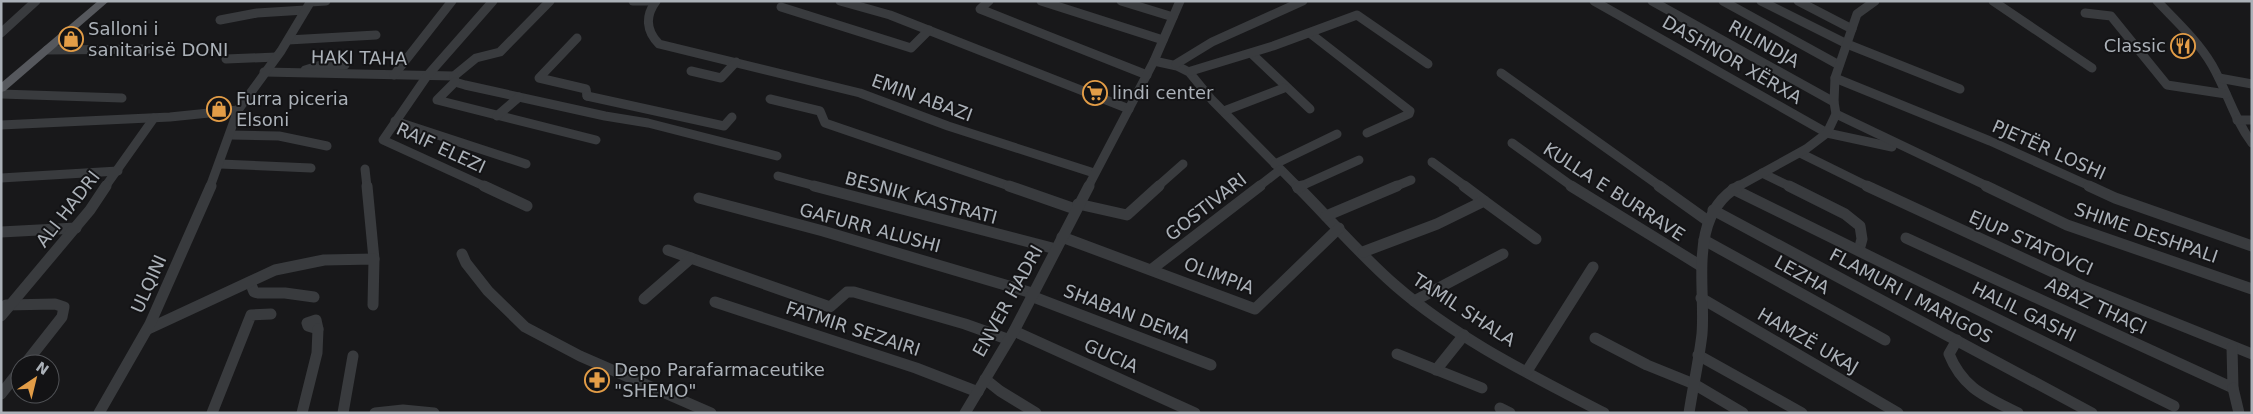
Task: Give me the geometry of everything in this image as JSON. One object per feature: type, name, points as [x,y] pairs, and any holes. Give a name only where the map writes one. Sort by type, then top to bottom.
[{"type":"main road","points":[[1,80],[96,1]]},
{"type":"main road","points":[[1,89],[104,1]]},
{"type":"street","points":[[1,33],[36,1]]},
{"type":"street","points":[[310,2],[326,1]]},
{"type":"street","points":[[394,75],[452,1]]},
{"type":"street","name":"RAIF ELEZI","points":[[493,1],[427,76],[383,140],[527,206]]},
{"type":"street","points":[[550,1],[500,52],[476,58],[437,100],[596,140]]},
{"type":"street","points":[[632,1],[656,1]]},
{"type":"street","name":"EMIN ABAZI","points":[[656,1],[649,10],[648,22],[651,38],[659,44],[860,93],[948,126],[1094,173]]},
{"type":"street","points":[[840,1],[890,15],[1129,110]]},
{"type":"street","points":[[989,1],[981,8],[981,11],[1147,75]]},
{"type":"street","points":[[1041,1],[1163,40]]},
{"type":"street","points":[[1121,1],[1174,17]]},
{"type":"street","name":"ENVER HADRI","points":[[965,413],[1010,335],[1129,110],[1154,61],[1180,1]]},
{"type":"street","points":[[1176,64],[1212,42],[1287,5],[1303,1]]},
{"type":"street","name":"DASHNOR XËRXA","points":[[1594,1],[1827,133],[1907,150]]},
{"type":"street","name":"RILINDJA","points":[[1652,1],[1834,102]]},
{"type":"street","points":[[1723,1],[1839,65]]},
{"type":"street","points":[[1761,1],[1847,44],[1960,89]]},
{"type":"street","points":[[1798,1],[1852,29]]},
{"type":"street","points":[[1688,413],[1702,331],[1701,266],[1708,221],[1721,199],[1733,189],[1800,152],[1827,133],[1836,114],[1834,102],[1835,78],[1857,14],[1875,1]]},
{"type":"street","points":[[1993,1],[2092,68]]},
{"type":"street","points":[[2157,1],[2199,46],[2219,78],[2237,120],[2252,142]]},
{"type":"street","name":"ULQINI","points":[[99,413],[148,329],[220,164],[238,110],[288,40],[310,2]]},
{"type":"street","points":[[781,7],[911,48],[929,30]]},
{"type":"street","points":[[220,20],[257,13],[305,10]]},
{"type":"street","points":[[2085,13],[2111,16],[2167,85],[2226,94]]},
{"type":"street","points":[[1154,61],[1176,64],[1191,71],[1252,54],[1357,16],[1428,64]]},
{"type":"street","points":[[1,26],[11,23]]},
{"type":"street","points":[[1311,34],[1410,111],[1409,114],[1367,133]]},
{"type":"street","points":[[288,40],[376,36]]},
{"type":"street","points":[[577,38],[539,78],[586,89],[587,96]]},
{"type":"street","points":[[47,50],[152,49]]},
{"type":"street","points":[[1252,54],[1310,109]]},
{"type":"street","points":[[226,59],[276,57]]},
{"type":"street","points":[[691,71],[721,78],[736,62]]},
{"type":"street","points":[[285,73],[292,69],[306,70],[321,65],[345,65]]},
{"type":"street","name":"TAMIL SHALA","points":[[1191,71],[1200,86],[1277,167],[1396,286],[1414,301],[1464,335],[1604,413]]},
{"type":"street","name":"HAKI TAHA","points":[[264,72],[427,76],[455,79]]},
{"type":"street","points":[[1501,73],[1708,221]]},
{"type":"street","name":"PJETËR LOSHI","points":[[1835,78],[1990,141],[2115,198],[2252,246]]},
{"type":"street","points":[[2219,78],[2252,84]]},
{"type":"street","points":[[455,79],[573,110],[677,130],[778,156]]},
{"type":"street","points":[[1224,111],[1284,88]]},
{"type":"street","points":[[1,94],[122,98]]},
{"type":"street","points":[[573,110],[587,96]]},
{"type":"street","points":[[587,96],[724,126],[732,117]]},
{"type":"street","points":[[497,116],[519,97]]},
{"type":"street","points":[[770,99],[820,111],[825,123],[1077,206],[1127,216],[1183,164]]},
{"type":"street","points":[[3,127],[154,118],[238,110]]},
{"type":"street","points":[[1836,114],[1907,150]]},
{"type":"street","name":"ALI HADRI","points":[[1,316],[6,305],[76,228],[154,118]]},
{"type":"street","points":[[2237,120],[2252,120]]},
{"type":"street","points":[[395,121],[526,164]]},
{"type":"street","points":[[230,135],[276,134],[328,146]]},
{"type":"street","points":[[1277,167],[1337,134]]},
{"type":"street","name":"KULLA E BURRAVE","points":[[1512,143],[1559,180],[1701,266]]},
{"type":"street","name":"SHIME DESHPALI","points":[[1907,150],[2066,225],[2252,289]]},
{"type":"street","name":"EJUP STATOVCI","points":[[1800,152],[1837,172],[2059,275],[2142,312],[2252,354]]},
{"type":"street","points":[[1298,188],[1359,160]]},
{"type":"street","points":[[1432,162],[1536,239]]},
{"type":"street","points":[[220,164],[311,168]]},
{"type":"street","name":"GOSTIVARI","points":[[1152,269],[1207,228],[1277,167]]},
{"type":"street","points":[[365,169],[374,259],[373,305]]},
{"type":"street","points":[[1,178],[118,171]]},
{"type":"street","points":[[1762,173],[1845,214],[1860,226],[1862,238],[1859,250]]},
{"type":"street","name":"BESNIK KASTRATI","points":[[778,176],[1056,249]]},
{"type":"street","points":[[1326,216],[1410,180]]},
{"type":"street","name":"HALIL GASHI","points":[[1733,189],[2174,406]]},
{"type":"street","name":"GAFURR ALUSHI","points":[[699,198],[832,233],[1032,294]]},
{"type":"street","points":[[1363,252],[1437,224],[1484,201]]},
{"type":"street","name":"FLAMURI I MARIGOS","points":[[1713,210],[2092,413]]},
{"type":"street","points":[[1,232],[76,228]]},
{"type":"street","name":"OLIMPIA","points":[[1062,237],[1255,309],[1339,228]]},
{"type":"street","name":"ABAZ THAÇI","points":[[1906,238],[2233,388]]},
{"type":"street","name":"LEZHA","points":[[1704,240],[1884,340]]},
{"type":"street","points":[[644,299],[691,258],[668,250]]},
{"type":"street","points":[[462,254],[466,263],[488,291],[524,327],[580,356],[711,413]]},
{"type":"street","points":[[1414,301],[1503,254]]},
{"type":"street","points":[[148,329],[275,270],[306,262],[336,258],[374,259]]},
{"type":"street","name":"GUCIA","points":[[691,258],[830,307],[846,292],[854,292],[1010,335],[1195,413]]},
{"type":"street","points":[[1527,371],[1593,267]]},
{"type":"street","points":[[250,282],[254,292],[259,294],[290,293],[308,298],[314,297]]},
{"type":"street","name":"SHABAN DEMA","points":[[1032,294],[1211,365]]},
{"type":"street","name":"HAMZË UKAJ","points":[[1701,298],[1898,413]]},
{"type":"street","name":"FATMIR SEZAIRI","points":[[715,302],[916,368],[978,392]]},
{"type":"street","points":[[6,305],[55,304],[64,307],[62,317],[33,354]]},
{"type":"street","points":[[212,413],[251,314],[271,314]]},
{"type":"street","points":[[302,413],[316,350],[318,331]]},
{"type":"street","points":[[1436,370],[1464,335]]},
{"type":"street","points":[[1595,338],[1647,365],[1694,384],[1743,413]]},
{"type":"street","points":[[1957,340],[1949,354],[1954,370],[1967,386],[2018,413]]},
{"type":"street","points":[[2232,347],[2233,388],[2239,413]]},
{"type":"street","points":[[1397,354],[1482,388]]},
{"type":"street","points":[[1698,355],[1802,413]]},
{"type":"street","points":[[343,413],[353,356]]},
{"type":"street","points":[[985,379],[1000,391],[1036,413]]},
{"type":"street","points":[[1,394],[10,383]]},
{"type":"street","points":[[375,413],[403,410],[434,413]]},
{"type":"place","name":"Salloni i sanitarisë DONI","points":[[71,39]]},
{"type":"place","name":"Classic","points":[[2183,46]]},
{"type":"place","name":"lindi center","points":[[1095,93]]},
{"type":"place","name":"Furra piceria Elsoni","points":[[219,109]]},
{"type":"place","name":"Depo Parafarmaceutike \"SHEMO\"","points":[[597,380]]}]
